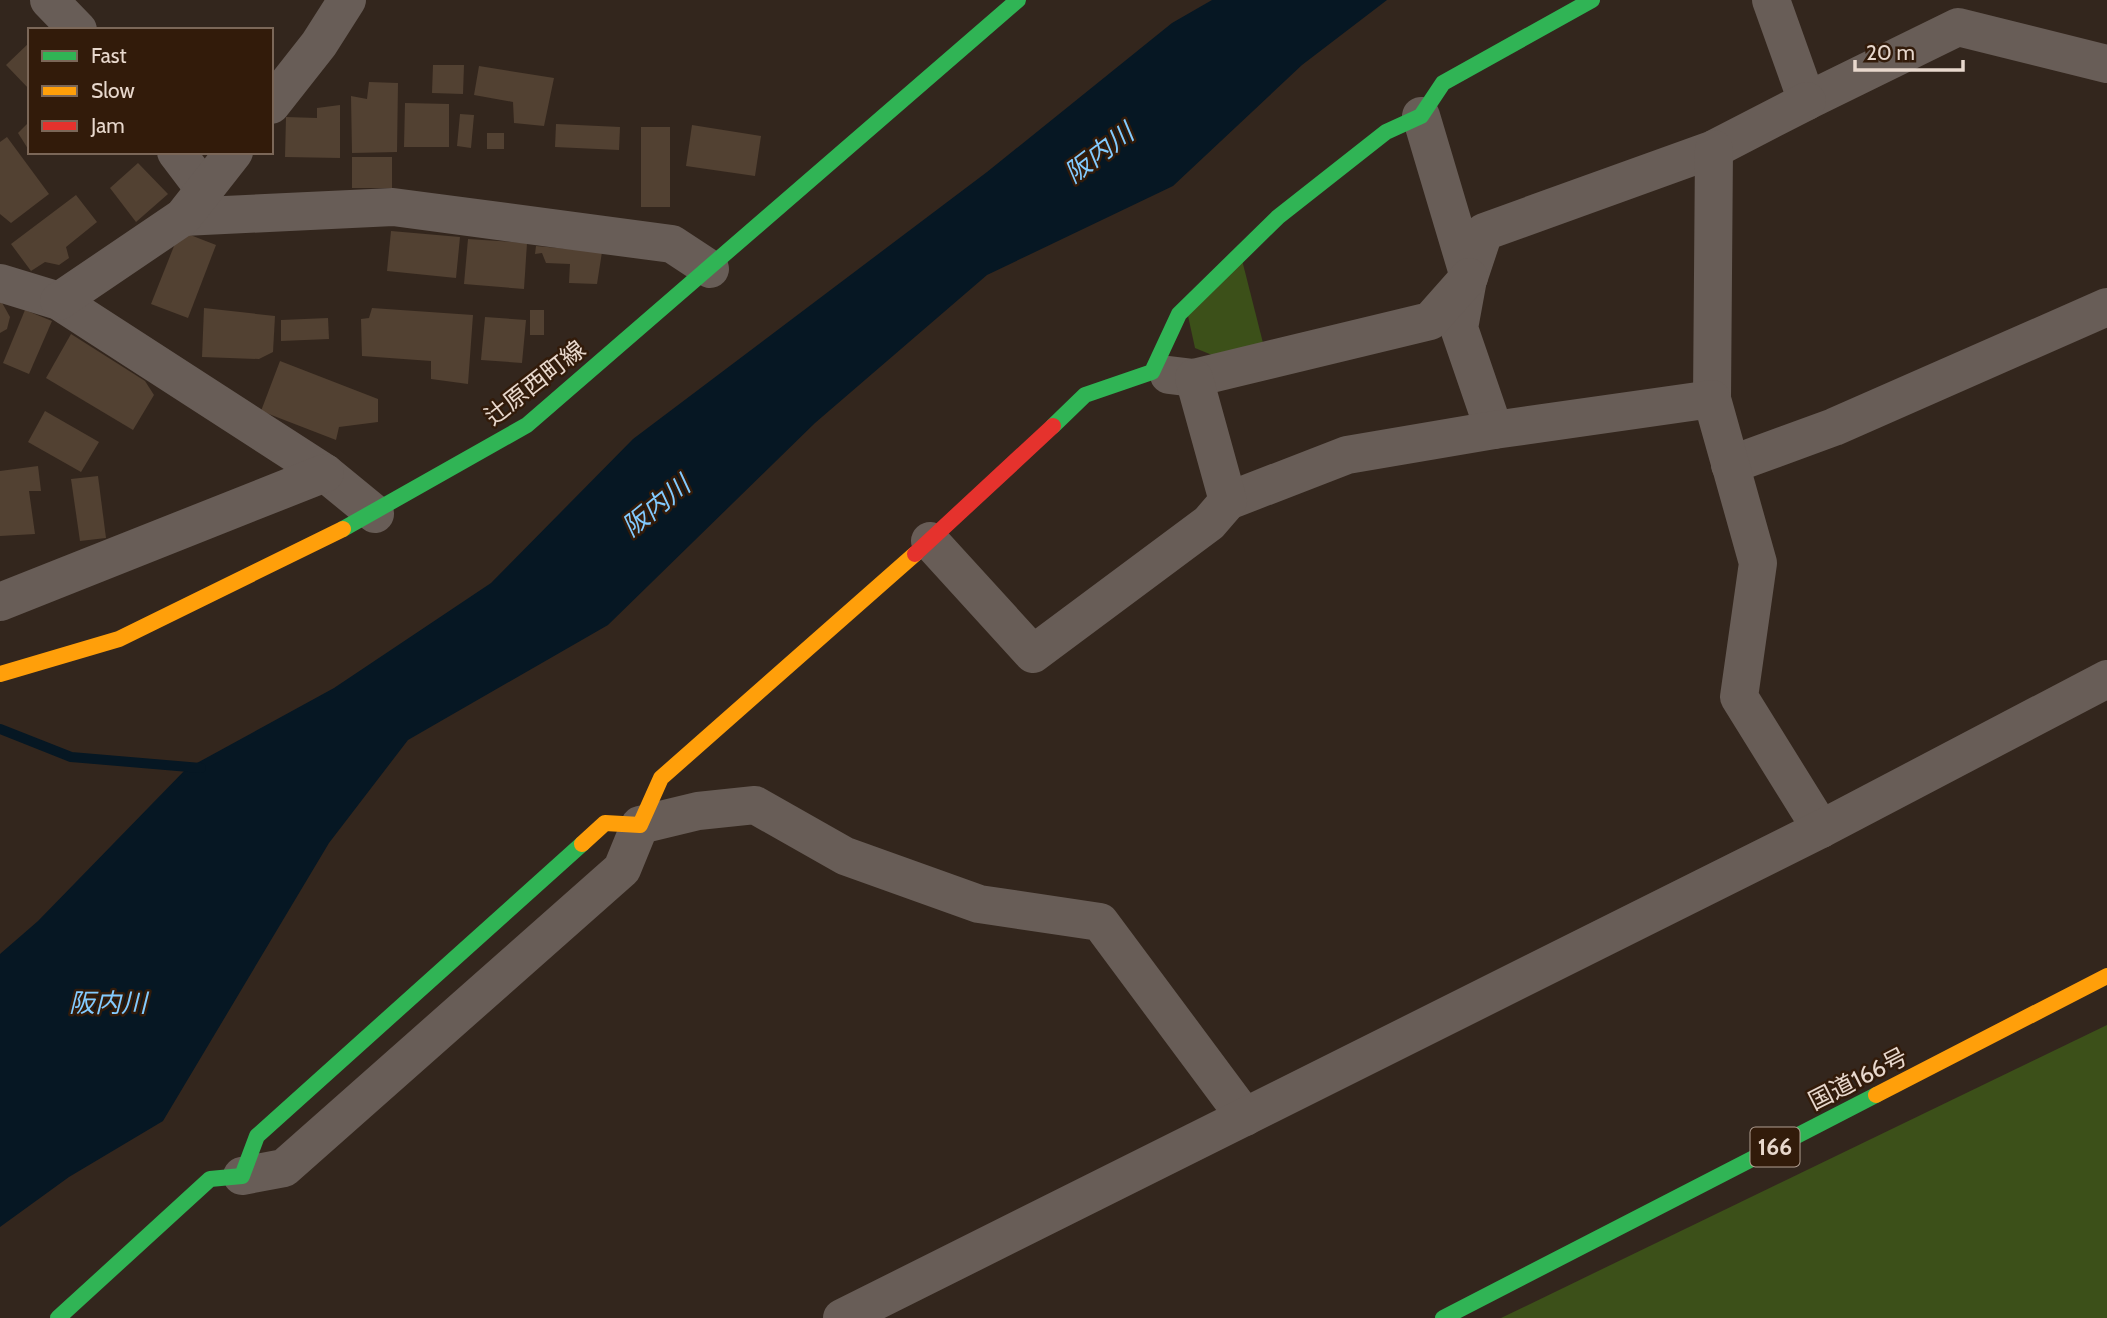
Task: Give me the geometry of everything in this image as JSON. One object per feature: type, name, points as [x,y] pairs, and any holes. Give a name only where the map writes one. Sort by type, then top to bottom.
[{"type":"main road","name":"辻原西町線","points":[[0,674],[25,669],[119,639],[375,514],[527,425],[1018,0]]},
{"type":"main road","points":[[640,825],[661,778],[930,541],[1085,395],[1152,372],[1179,314],[1278,217],[1386,132],[1421,116],[1443,83],[1592,0]]},
{"type":"main road","name":"国道166号","points":[[1443,1318],[2107,976]]},
{"type":"main road","points":[[58,1318],[210,1179],[242,1176]]},
{"type":"street","points":[[49,0],[76,28]]},
{"type":"street","points":[[273,102],[319,44],[347,0]]},
{"type":"street","points":[[1771,0],[1807,101]]},
{"type":"street","points":[[1494,430],[1460,328],[1469,277],[1484,232],[1714,149],[1958,27],[2107,64]]},
{"type":"street","points":[[1421,116],[1469,277]]},
{"type":"street","points":[[1714,149],[1712,399],[1758,563],[1739,697],[1821,829]]},
{"type":"street","points":[[177,154],[194,203]]},
{"type":"street","points":[[58,301],[194,203],[232,154]]},
{"type":"street","points":[[194,203],[393,207],[673,244],[710,269]]},
{"type":"street","points":[[1152,372],[1195,378],[1430,321],[1469,277]]},
{"type":"street","points":[[0,283],[58,301],[325,473],[375,514]]},
{"type":"street","points":[[1730,466],[1834,427],[2107,307]]},
{"type":"street","points":[[1195,378],[1228,501]]},
{"type":"street","points":[[930,541],[1033,654],[1209,523],[1228,501],[1347,455],[1494,430],[1712,399]]},
{"type":"street","points":[[0,602],[325,473]]},
{"type":"street","points":[[842,1318],[1821,829],[2107,679]]},
{"type":"street","points":[[242,1176],[284,1168],[622,869],[640,825],[698,811],[755,805],[845,856],[979,904],[1100,922],[1245,1117]]},
{"type":"green space","points":[[1242,260],[1263,343],[1212,355],[1195,348],[1188,316]]},
{"type":"green space","points":[[2107,1025],[2107,1318],[1501,1318]]},
{"type":"water","name":"阪内川","points":[[1212,0],[1387,0],[1302,65],[1173,186],[987,275],[815,423],[608,625],[408,740],[329,843],[163,1121],[69,1177],[0,1227],[0,954],[38,921],[186,769],[334,688],[491,583],[633,439],[987,172],[1172,23]]},
{"type":"building","points":[[28,44],[28,88],[6,65]]},
{"type":"building","points":[[433,65],[464,65],[463,94],[432,93]]},
{"type":"building","points":[[479,66],[554,78],[544,126],[514,123],[513,102],[474,95]]},
{"type":"building","points":[[369,82],[398,83],[397,152],[352,153],[351,96],[367,99]]},
{"type":"building","points":[[405,103],[449,104],[449,147],[404,147]]},
{"type":"building","points":[[340,105],[340,158],[285,157],[286,117],[317,118],[317,108]]},
{"type":"building","points":[[460,114],[474,115],[471,148],[457,146]]},
{"type":"building","points":[[28,123],[28,149],[18,133]]},
{"type":"building","points":[[556,124],[620,127],[619,150],[555,147]]},
{"type":"building","points":[[692,125],[761,136],[755,176],[686,166]]},
{"type":"building","points":[[641,127],[670,127],[670,207],[641,207]]},
{"type":"building","points":[[487,133],[504,133],[504,149],[487,149]]},
{"type":"building","points":[[7,137],[49,194],[11,223],[0,214],[0,142]]},
{"type":"building","points":[[352,157],[392,157],[392,188],[352,188]]},
{"type":"building","points":[[138,163],[168,194],[136,222],[110,188]]},
{"type":"building","points":[[76,195],[97,222],[66,247],[69,258],[59,265],[45,262],[31,271],[11,244]]},
{"type":"building","points":[[180,231],[216,245],[188,318],[151,304]]},
{"type":"building","points":[[391,231],[460,237],[456,278],[387,271]]},
{"type":"building","points":[[468,239],[527,243],[524,289],[464,284]]},
{"type":"building","points":[[536,246],[602,252],[597,284],[569,283],[570,264],[546,263],[542,253],[535,254]]},
{"type":"building","points":[[0,299],[10,317],[7,329],[0,333]]},
{"type":"building","points":[[204,308],[275,316],[273,352],[259,359],[202,357]]},
{"type":"building","points":[[372,308],[473,315],[468,384],[431,379],[431,361],[362,356],[361,319],[369,318]]},
{"type":"building","points":[[25,310],[52,321],[29,374],[3,363]]},
{"type":"building","points":[[530,310],[544,310],[544,335],[530,335]]},
{"type":"building","points":[[485,317],[526,320],[522,363],[481,360]]},
{"type":"building","points":[[328,318],[329,339],[281,341],[281,320]]},
{"type":"building","points":[[71,334],[145,381],[154,395],[133,430],[46,378]]},
{"type":"building","points":[[280,361],[378,399],[378,422],[339,427],[336,440],[261,411]]},
{"type":"building","points":[[45,411],[99,442],[81,472],[28,442]]},
{"type":"building","points":[[38,466],[41,491],[29,491],[35,534],[0,536],[0,471]]},
{"type":"building","points":[[98,476],[106,538],[80,541],[71,479]]},
{"type":"waterway","points":[[0,729],[71,757],[201,768]]},
{"type":"traffic: fast","points":[[343,529],[527,425],[1018,0]]},
{"type":"traffic: fast","points":[[1053,426],[1085,395],[1152,372],[1179,314],[1278,217],[1386,132],[1421,116],[1443,83],[1592,0]]},
{"type":"traffic: fast","points":[[58,1318],[210,1179],[242,1176],[257,1136],[582,844]]},
{"type":"traffic: fast","points":[[1443,1318],[1876,1095]]},
{"type":"traffic: slow","points":[[0,674],[119,639],[343,529]]},
{"type":"traffic: slow","points":[[582,844],[605,823],[640,825],[661,778],[915,554]]},
{"type":"traffic: slow","points":[[1876,1095],[2107,976]]},
{"type":"traffic: jam","points":[[915,554],[1053,426]]}]
